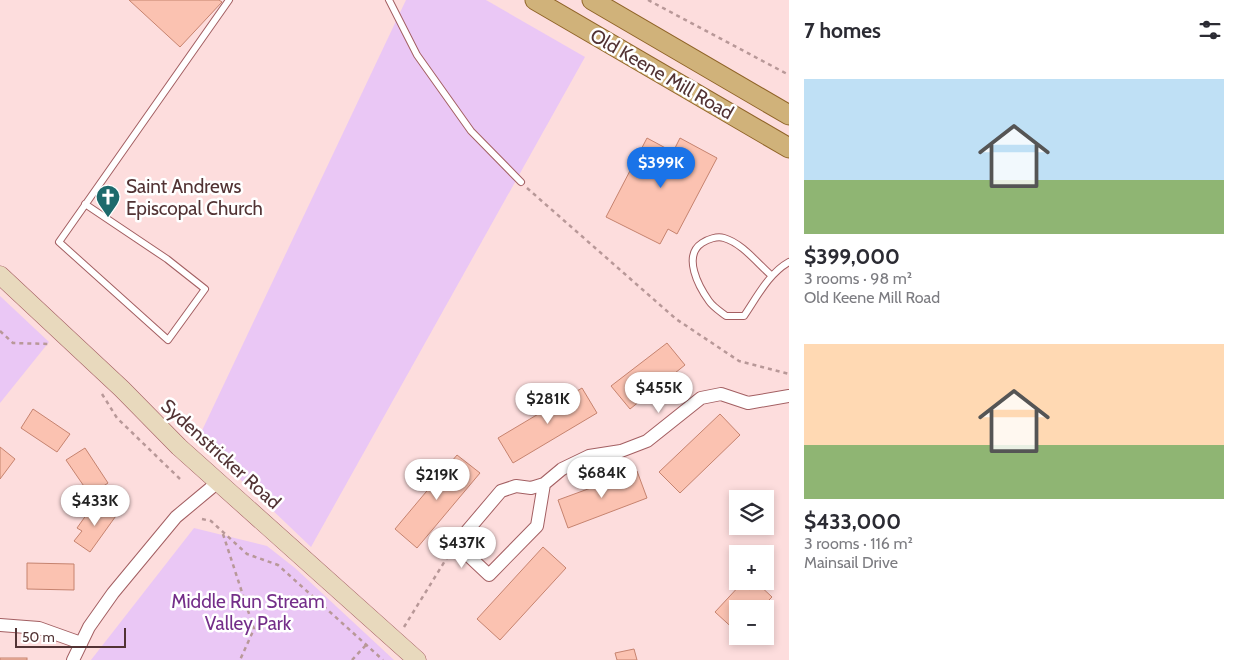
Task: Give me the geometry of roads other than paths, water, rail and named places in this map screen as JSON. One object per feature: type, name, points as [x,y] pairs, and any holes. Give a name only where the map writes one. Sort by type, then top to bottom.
[{"type":"main road","name":"Old Keene Mill Road","points":[[535,0],[789,148]]},
{"type":"main road","name":"Old Keene Mill Road","points":[[592,0],[789,116]]},
{"type":"main road","name":"Sydenstricker Road","points":[[0,275],[122,389],[179,447],[417,660]]},
{"type":"street","points":[[544,484],[537,526],[489,575],[456,544],[501,491],[516,486],[531,488],[544,484],[562,469],[589,456],[621,451],[648,441],[701,398],[721,394],[748,403],[789,396]]},
{"type":"street","points":[[73,660],[81,643],[113,593],[176,516],[218,482]]},
{"type":"street","points":[[0,626],[39,628],[81,643]]},
{"type":"lane","points":[[85,204],[167,259],[205,289],[168,340],[59,242],[85,204],[229,0]]},
{"type":"lane","points":[[389,0],[417,54],[471,131],[521,182]]},
{"type":"lane","points":[[772,276],[736,244],[723,237],[708,239],[698,246],[692,259],[694,276],[710,303],[726,316],[744,316],[772,276],[777,268],[789,262]]},
{"type":"place","name":"Saint Andrews Episcopal Church","points":[[108,218]]},
{"type":"park label","name":"Middle Run Stream Valley Park","points":[[248,612]]}]
